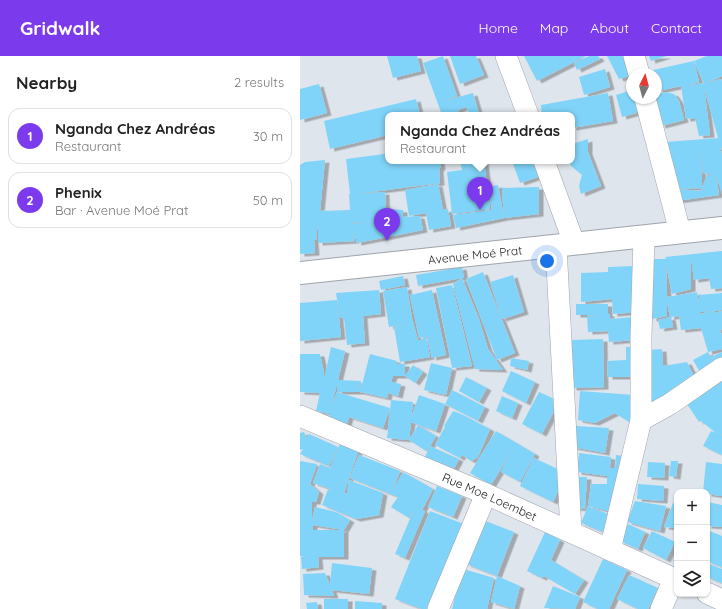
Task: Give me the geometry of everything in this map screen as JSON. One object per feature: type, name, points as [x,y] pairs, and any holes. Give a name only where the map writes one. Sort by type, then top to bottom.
[{"type":"street","points":[[506,56],[527,112]]},
{"type":"street","points":[[634,56],[637,68]]},
{"type":"street","points":[[647,104],[680,232]]},
{"type":"street","points":[[545,164],[565,245],[572,532]]},
{"type":"street","name":"Avenue Moé Prat","points":[[300,273],[722,228]]},
{"type":"street","points":[[610,550],[641,420],[641,336],[644,237]]},
{"type":"street","points":[[641,420],[670,404],[722,368]]},
{"type":"street","name":"Rue Moe Loembet","points":[[300,416],[486,494],[674,578]]},
{"type":"street","points":[[438,609],[486,494]]},
{"type":"street","points":[[661,609],[674,583]]},
{"type":"street","points":[[710,594],[722,600]]},
{"type":"building","points":[[387,56],[417,56],[421,71],[393,78]]},
{"type":"building","points":[[443,56],[457,96],[440,102],[473,93],[478,112],[468,112],[466,107],[458,110],[459,112],[441,112],[423,63]]},
{"type":"building","points":[[450,56],[476,56],[484,75],[460,84]]},
{"type":"building","points":[[524,56],[586,56],[537,81]]},
{"type":"building","points":[[589,56],[598,56],[600,59],[577,70],[574,63]]},
{"type":"building","points":[[607,56],[629,56],[631,68],[626,68],[626,77],[619,79]]},
{"type":"building","points":[[649,56],[667,56],[651,61]]},
{"type":"building","points":[[707,56],[722,56],[722,76],[704,84],[694,61]]},
{"type":"building","points":[[694,61],[699,82],[684,86],[703,84],[721,79],[722,81],[722,150],[720,146],[722,155],[722,194],[716,174],[719,195],[676,201],[677,189],[701,191],[702,188],[676,189],[665,142],[718,138],[704,87],[710,135],[699,136],[695,118],[686,119],[681,86],[662,90],[662,68]],"holes":[[[701,150],[703,173],[714,175],[707,175],[702,188]]]},
{"type":"building","points":[[605,69],[610,87],[584,95],[579,77]]},
{"type":"building","points":[[319,84],[327,113],[300,120],[300,89]]},
{"type":"building","points":[[626,92],[626,104],[641,104],[643,111],[622,117],[616,95]]},
{"type":"building","points":[[608,93],[613,121],[575,127],[575,112],[542,112],[541,105]]},
{"type":"building","points":[[662,93],[674,94],[679,101],[684,120],[661,126],[655,104],[662,104]]},
{"type":"building","points":[[416,99],[419,112],[385,112],[385,136],[330,149],[324,121]]},
{"type":"building","points":[[588,139],[588,152],[601,186],[581,194],[579,186],[582,175],[570,164],[575,164],[575,143]]},
{"type":"building","points":[[385,154],[385,164],[440,164],[441,167],[439,169],[440,183],[356,194],[385,192],[386,221],[389,209],[403,210],[403,217],[420,216],[423,230],[357,243],[353,227],[355,241],[318,243],[318,221],[316,240],[314,240],[315,253],[300,254],[300,165],[305,162],[325,160],[320,211],[350,210],[350,194],[346,159]],"holes":[[[377,221],[352,224],[352,223]]]},
{"type":"building","points":[[461,164],[484,164],[490,209],[452,214],[447,172],[462,170]]},
{"type":"building","points":[[513,164],[540,164],[544,175],[520,183]]},
{"type":"building","points":[[438,184],[443,210],[448,209],[451,226],[429,230],[426,213],[409,216],[405,190]]},
{"type":"building","points":[[498,185],[504,218],[456,228],[453,215],[492,210],[488,187]]},
{"type":"building","points":[[539,187],[539,214],[504,218],[502,188]]},
{"type":"building","points":[[722,251],[722,288],[711,289],[709,278],[694,280],[691,256],[691,289],[672,294],[666,264],[667,297],[697,292],[699,304],[699,295],[722,293],[722,310],[715,311],[715,313],[722,311],[722,329],[720,330],[722,336],[722,349],[708,352],[701,328],[681,330],[679,316],[670,317],[667,301],[667,316],[652,319],[653,259],[666,259],[665,257]],"holes":[[[712,311],[700,314],[700,312]]]},
{"type":"building","points":[[634,266],[639,312],[613,314],[612,299],[581,302],[581,273],[608,272],[608,267]]},
{"type":"building","points":[[462,267],[464,278],[418,286],[416,275]]},
{"type":"building","points":[[483,272],[515,353],[497,360],[466,279]]},
{"type":"building","points":[[513,275],[524,312],[502,319],[490,282]]},
{"type":"building","points":[[403,276],[405,285],[381,290],[379,281]]},
{"type":"building","points":[[462,278],[479,319],[488,349],[503,370],[475,369],[453,284]]},
{"type":"building","points":[[452,285],[472,366],[452,368],[436,288]]},
{"type":"building","points":[[407,287],[412,318],[418,341],[426,337],[430,357],[400,362],[394,327],[408,324],[389,327],[383,291]]},
{"type":"building","points":[[379,290],[381,314],[363,316],[365,343],[347,345],[344,318],[340,318],[336,293]]},
{"type":"building","points":[[432,290],[446,355],[432,358],[427,337],[429,336],[419,338],[410,295]]},
{"type":"building","points":[[337,300],[341,337],[300,341],[300,303]]},
{"type":"building","points":[[576,304],[608,304],[608,314],[610,314],[610,319],[634,317],[635,328],[627,329],[634,329],[635,340],[609,342],[608,331],[588,332],[587,316],[600,315],[576,315]]},
{"type":"building","points":[[671,317],[673,327],[660,329],[658,320]]},
{"type":"building","points":[[603,339],[604,387],[572,388],[571,340]]},
{"type":"building","points":[[331,347],[345,351],[338,380],[361,381],[360,392],[337,392],[390,408],[383,428],[349,417],[346,427],[328,421],[330,414],[316,411],[320,393],[300,392],[300,354],[320,354],[324,380]],"holes":[[[337,383],[337,392],[331,409]]]},
{"type":"building","points":[[626,347],[638,347],[639,362],[630,362],[631,377],[608,377],[607,361],[626,360]]},
{"type":"building","points":[[662,349],[663,366],[687,362],[697,382],[648,407],[652,368],[648,368],[647,350]]},
{"type":"building","points":[[708,352],[711,357],[722,352],[722,364],[701,374],[693,360]]},
{"type":"building","points":[[370,354],[397,361],[396,364],[405,364],[405,376],[393,376],[391,382],[401,384],[398,396],[388,393],[387,398],[360,392]]},
{"type":"building","points":[[511,358],[529,361],[527,370],[510,366]]},
{"type":"building","points":[[431,363],[452,368],[446,395],[424,390]]},
{"type":"building","points":[[413,365],[423,372],[415,383],[405,376]]},
{"type":"building","points":[[511,371],[535,382],[526,403],[502,391]]},
{"type":"building","points":[[466,377],[487,388],[479,402],[459,391]]},
{"type":"building","points":[[722,378],[722,455],[703,446],[711,431],[716,433],[701,421],[699,422],[685,401]]},
{"type":"building","points":[[452,390],[485,407],[478,421],[445,404]]},
{"type":"building","points":[[580,391],[634,395],[632,424],[615,413],[595,423],[578,420]]},
{"type":"building","points":[[539,392],[559,401],[542,434],[522,424]]},
{"type":"building","points":[[419,395],[445,404],[436,431],[411,422],[409,440],[387,438],[391,400],[413,402],[411,418]]},
{"type":"building","points":[[502,396],[518,403],[512,418],[496,411]]},
{"type":"building","points":[[453,411],[490,429],[478,457],[471,461],[462,455],[460,458],[435,445]]},
{"type":"building","points":[[418,425],[436,436],[426,451],[409,440]]},
{"type":"building","points":[[576,426],[609,428],[605,453],[572,447]]},
{"type":"building","points":[[496,431],[535,454],[520,482],[501,472],[513,449],[491,485],[470,473]]},
{"type":"building","points":[[304,432],[307,439],[309,434],[338,447],[329,466],[300,454],[303,449],[300,450],[300,433]]},
{"type":"building","points":[[341,441],[358,452],[344,493],[347,494],[349,480],[383,493],[379,515],[356,519],[322,505],[328,489],[334,490],[313,483],[320,464],[330,468]]},
{"type":"building","points":[[430,446],[459,459],[453,470],[425,457]]},
{"type":"building","points":[[579,453],[611,457],[610,468],[615,468],[616,455],[629,457],[619,487],[612,486],[623,489],[616,513],[588,506],[591,484],[607,484],[607,476],[577,472]]},
{"type":"building","points":[[359,455],[400,471],[392,493],[403,472],[433,489],[422,510],[425,511],[405,558],[395,554],[415,507],[409,518],[391,507],[398,497],[350,478]]},
{"type":"building","points":[[534,458],[566,473],[553,502],[520,486]]},
{"type":"building","points":[[300,461],[317,464],[310,484],[319,492],[316,502],[312,502],[312,521],[315,507],[336,512],[350,520],[344,530],[344,557],[318,557],[319,567],[302,569],[301,557],[305,557],[300,556]],"holes":[[[313,525],[344,530],[313,530]]]},
{"type":"building","points":[[671,461],[678,461],[676,477],[669,476]]},
{"type":"building","points":[[648,462],[665,463],[664,478],[647,477]]},
{"type":"building","points":[[706,462],[722,464],[722,496],[710,494],[710,489],[703,489]]},
{"type":"building","points":[[577,477],[587,477],[585,509],[576,508]]},
{"type":"building","points":[[638,484],[664,486],[663,501],[637,499]]},
{"type":"building","points":[[437,486],[462,496],[453,517],[428,507]]},
{"type":"building","points":[[635,501],[666,506],[660,531],[627,522]]},
{"type":"building","points":[[673,503],[674,503],[674,528],[664,527]]},
{"type":"building","points":[[710,503],[722,505],[722,527],[710,526]]},
{"type":"building","points":[[588,506],[620,519],[613,536],[581,523]]},
{"type":"building","points":[[430,511],[469,526],[436,609],[422,609],[395,599]]},
{"type":"building","points":[[483,520],[514,532],[497,576],[466,564]]},
{"type":"building","points":[[628,524],[645,532],[638,549],[620,541]]},
{"type":"building","points":[[652,531],[674,542],[666,560],[643,548]]},
{"type":"building","points":[[710,531],[722,536],[722,567],[710,562]]},
{"type":"building","points":[[545,532],[560,540],[549,564],[551,560],[584,580],[575,594],[544,576],[542,578],[527,571]]},
{"type":"building","points":[[603,559],[627,570],[609,609],[598,609],[583,602]]},
{"type":"building","points":[[332,563],[372,568],[369,594],[332,590],[334,596],[304,595],[303,574],[325,573],[330,585]]},
{"type":"building","points":[[710,564],[722,569],[722,583],[710,578]]},
{"type":"building","points":[[460,568],[494,578],[487,609],[452,609],[455,597],[453,596]]},
{"type":"building","points":[[629,575],[658,588],[648,609],[638,609],[617,599]]},
{"type":"building","points":[[497,576],[520,586],[514,609],[491,602]]},
{"type":"building","points":[[553,586],[580,597],[575,609],[544,608]]},
{"type":"building","points":[[324,599],[348,599],[348,609],[324,609]]},
{"type":"building","points":[[355,601],[382,603],[382,609],[355,609]]},
{"type":"building","points":[[317,602],[318,609],[307,609],[306,603]]},
{"type":"place","name":"Nganda Chez Andréas","points":[[480,210]]},
{"type":"place","name":"Phenix","points":[[387,241]]}]
